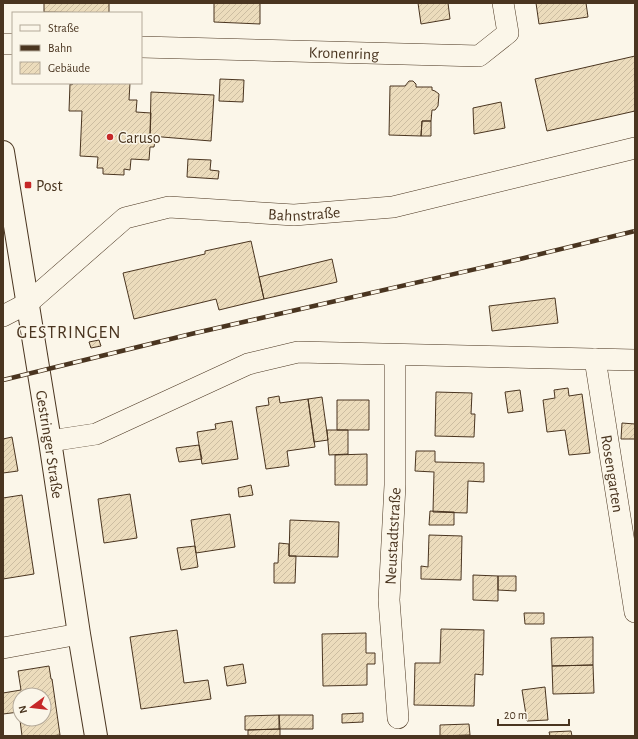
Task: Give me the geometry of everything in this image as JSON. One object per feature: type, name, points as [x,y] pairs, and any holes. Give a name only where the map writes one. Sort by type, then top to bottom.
[{"type":"main road","name":"Gestringer Straße","points":[[3,152],[96,736]]},
{"type":"street","name":"Kronenring","points":[[142,47],[478,56],[508,33],[503,3]]},
{"type":"street","name":"Bahnstraße","points":[[3,316],[28,303],[126,218],[170,207],[294,215],[393,207],[635,148]]},
{"type":"street","points":[[50,441],[96,434],[248,364],[298,352],[635,360]]},
{"type":"street","name":"Neustadtstraße","points":[[395,355],[395,485],[389,600],[398,718]]},
{"type":"street","name":"Rosengarten","points":[[595,359],[635,612]]},
{"type":"street","points":[[3,648],[79,634]]},
{"type":"building","points":[[44,3],[109,3],[109,12],[44,12]]},
{"type":"building","points":[[214,3],[260,3],[260,24],[214,22]]},
{"type":"building","points":[[418,3],[448,3],[450,19],[421,24]]},
{"type":"building","points":[[536,3],[586,3],[588,17],[539,24]]},
{"type":"building","points":[[635,56],[635,111],[547,131],[535,79]]},
{"type":"building","points":[[220,79],[244,80],[243,102],[219,101]]},
{"type":"building","points":[[409,81],[413,81],[416,84],[416,87],[432,87],[432,90],[439,94],[438,106],[435,110],[432,110],[431,121],[422,121],[421,136],[389,135],[390,86],[405,86]]},
{"type":"building","points":[[70,84],[130,84],[129,100],[137,100],[136,112],[151,113],[150,141],[155,141],[154,147],[150,147],[149,160],[131,159],[130,170],[124,169],[124,175],[103,174],[103,168],[97,168],[98,157],[80,156],[82,111],[69,111]]},
{"type":"building","points":[[151,92],[214,95],[211,141],[150,136]]},
{"type":"building","points":[[501,102],[505,128],[474,134],[473,108]]},
{"type":"building","points":[[422,121],[431,121],[431,136],[421,136]]},
{"type":"building","points":[[188,159],[211,160],[210,170],[219,171],[218,179],[187,177]]},
{"type":"building","points":[[251,241],[264,299],[219,310],[216,299],[134,319],[123,273],[205,254],[205,251]]},
{"type":"building","points":[[332,259],[337,282],[264,299],[259,277]]},
{"type":"building","points":[[555,298],[558,323],[492,331],[489,306]]},
{"type":"building","points":[[99,340],[101,346],[91,348],[89,342]]},
{"type":"building","points":[[568,388],[569,396],[582,394],[590,453],[569,455],[565,430],[547,432],[543,400],[555,398],[554,390]]},
{"type":"building","points":[[520,390],[523,411],[508,413],[505,392]]},
{"type":"building","points":[[436,392],[472,393],[471,414],[475,414],[474,437],[435,436]]},
{"type":"building","points":[[279,396],[280,403],[308,399],[315,447],[287,451],[289,466],[266,469],[256,407],[269,405],[268,398]]},
{"type":"building","points":[[322,397],[328,440],[314,442],[308,399]]},
{"type":"building","points":[[337,400],[369,400],[369,430],[337,430]]},
{"type":"building","points":[[232,421],[238,459],[202,464],[197,432],[216,429],[215,424]]},
{"type":"building","points":[[622,423],[635,424],[635,439],[621,439]]},
{"type":"building","points":[[327,430],[348,430],[348,454],[329,455]]},
{"type":"building","points":[[12,437],[18,471],[3,473],[3,439]]},
{"type":"building","points":[[199,445],[202,459],[179,462],[176,448]]},
{"type":"building","points":[[416,451],[435,451],[435,462],[484,463],[484,482],[468,481],[467,513],[433,512],[434,472],[415,471]]},
{"type":"building","points":[[367,454],[367,485],[335,485],[335,455]]},
{"type":"building","points":[[251,485],[253,495],[239,497],[238,488]]},
{"type":"building","points":[[130,494],[137,538],[104,543],[98,499]]},
{"type":"building","points":[[22,495],[34,574],[3,579],[3,498]]},
{"type":"building","points":[[430,511],[454,512],[454,525],[429,525]]},
{"type":"building","points":[[230,514],[235,547],[196,553],[191,520]]},
{"type":"building","points":[[290,520],[339,522],[338,557],[289,556]]},
{"type":"building","points":[[429,535],[462,536],[461,580],[421,579],[421,566],[428,567]]},
{"type":"building","points":[[279,543],[289,544],[289,556],[296,556],[295,583],[274,583],[274,563],[278,563]]},
{"type":"building","points":[[195,546],[198,567],[181,570],[177,548]]},
{"type":"building","points":[[473,575],[498,576],[498,601],[473,600]]},
{"type":"building","points":[[498,576],[516,576],[516,591],[498,590]]},
{"type":"building","points":[[524,613],[544,613],[544,624],[525,624]]},
{"type":"building","points":[[441,629],[484,630],[483,675],[475,674],[474,706],[414,705],[415,663],[440,663]]},
{"type":"building","points":[[177,630],[184,683],[208,680],[211,699],[141,709],[130,637]]},
{"type":"building","points":[[366,633],[366,653],[375,653],[375,664],[367,664],[367,685],[323,686],[322,634]]},
{"type":"building","points":[[593,637],[593,665],[552,666],[551,638]]},
{"type":"building","points":[[243,664],[246,683],[227,686],[224,667]]},
{"type":"building","points":[[593,665],[594,693],[553,694],[552,666]]},
{"type":"building","points":[[49,666],[60,735],[22,736],[21,727],[52,727],[52,687],[21,687],[18,671]]},
{"type":"building","points":[[545,687],[548,720],[527,721],[522,690]]},
{"type":"building","points":[[12,692],[12,713],[3,714],[3,693]]},
{"type":"building","points":[[363,713],[363,722],[342,723],[342,714]]},
{"type":"building","points":[[279,715],[313,715],[313,729],[279,729]]},
{"type":"building","points":[[279,715],[280,729],[245,730],[245,716]]},
{"type":"building","points":[[469,724],[470,735],[440,736],[440,725]]},
{"type":"building","points":[[280,729],[280,736],[248,736],[248,730]]},
{"type":"building","points":[[571,731],[572,736],[550,736],[549,732]]},
{"type":"railway","points":[[3,380],[191,334],[520,259],[635,231]]},
{"type":"place","name":"Caruso","points":[[110,137]]},
{"type":"place","name":"Post","points":[[28,185]]},
{"type":"district","name":"GESTRINGEN","points":[[69,332]]}]
